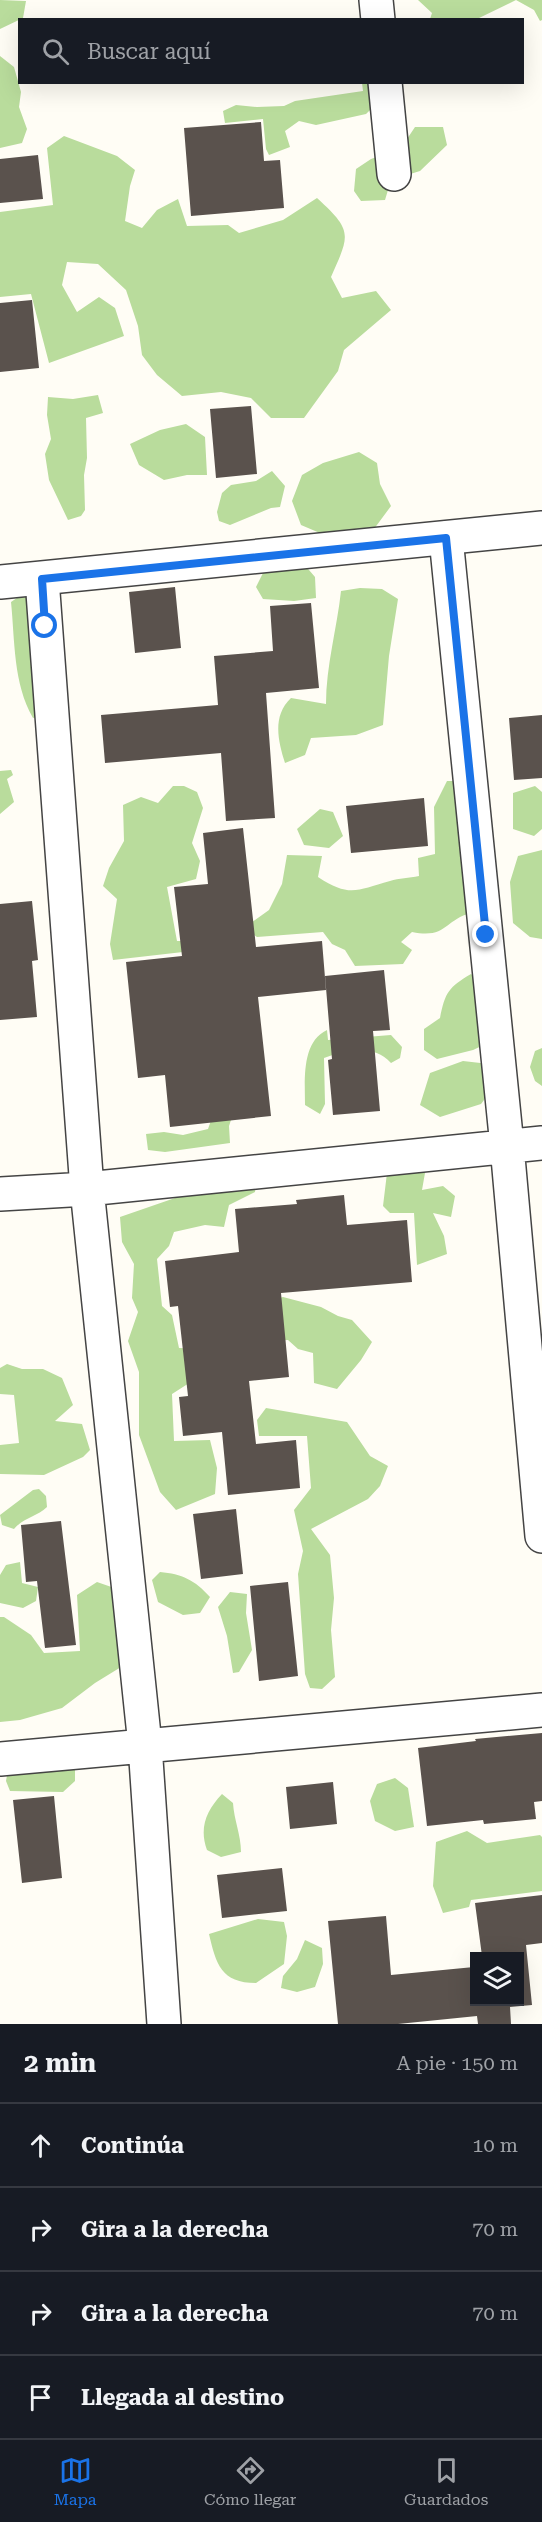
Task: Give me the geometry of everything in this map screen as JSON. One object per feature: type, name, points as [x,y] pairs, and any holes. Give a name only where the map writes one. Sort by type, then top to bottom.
[{"type":"street","points":[[376,0],[378,18]]},
{"type":"street","points":[[385,84],[394,174]]},
{"type":"street","points":[[0,582],[542,528]]},
{"type":"street","points":[[446,538],[507,1146],[542,1536]]},
{"type":"street","points":[[42,579],[87,1188],[145,1745],[164,2024]]},
{"type":"street","points":[[0,1194],[87,1188],[542,1143]]},
{"type":"street","points":[[0,1759],[542,1710]]},
{"type":"green space","points":[[0,0],[26,1],[23,18],[18,18],[18,20],[0,29]]},
{"type":"green space","points":[[418,0],[516,0],[479,18],[430,18],[432,13]]},
{"type":"green space","points":[[516,0],[542,0],[542,20],[540,21],[534,10]]},
{"type":"green space","points":[[0,56],[14,67],[21,92],[19,107],[27,129],[22,143],[0,148]]},
{"type":"green space","points":[[362,84],[378,84],[380,100],[366,114],[316,125],[299,121],[285,131],[290,147],[269,155],[266,149],[263,119],[225,123],[223,111],[236,105],[284,106],[295,101],[363,91]]},
{"type":"green space","points":[[415,127],[443,127],[447,145],[420,171],[391,180],[385,200],[361,201],[354,191],[356,169],[371,159],[401,148]]},
{"type":"green space","points":[[64,136],[117,156],[135,170],[130,186],[125,221],[142,228],[157,210],[178,199],[187,226],[228,225],[239,233],[283,220],[317,198],[337,218],[345,234],[342,251],[331,277],[342,298],[376,291],[391,310],[344,350],[338,371],[304,418],[271,418],[251,398],[221,392],[182,396],[157,375],[142,355],[138,326],[126,290],[98,264],[67,262],[62,285],[77,312],[99,297],[115,308],[124,336],[49,363],[31,294],[0,297],[0,212],[53,205],[47,148]]},
{"type":"green space","points":[[98,395],[103,413],[86,418],[85,510],[81,516],[68,520],[49,480],[45,454],[51,439],[47,415],[48,397],[73,399]]},
{"type":"green space","points":[[186,424],[205,437],[207,475],[187,475],[164,480],[139,465],[130,444],[160,430]]},
{"type":"green space","points":[[359,452],[377,463],[380,484],[391,506],[371,533],[334,539],[301,525],[292,501],[302,475],[323,463]]},
{"type":"green space","points":[[272,471],[285,486],[280,507],[271,508],[230,525],[219,521],[217,512],[222,493],[231,485],[256,481]]},
{"type":"green space","points":[[303,563],[315,577],[316,598],[294,601],[263,599],[256,587],[267,565]]},
{"type":"green space","points":[[36,585],[58,712],[33,718],[26,705],[18,676],[11,602]]},
{"type":"green space","points":[[360,588],[382,589],[398,599],[389,656],[383,725],[356,735],[311,738],[305,755],[285,763],[278,729],[281,713],[291,698],[326,704],[341,591]]},
{"type":"green space","points":[[11,770],[13,775],[7,779],[14,802],[0,814],[0,771]]},
{"type":"green space","points":[[447,781],[468,781],[471,913],[439,931],[412,932],[401,942],[412,950],[403,964],[355,966],[345,950],[332,944],[323,932],[257,937],[244,928],[269,910],[282,884],[287,855],[322,856],[318,877],[346,890],[361,889],[419,876],[418,858],[435,854],[434,807]]},
{"type":"green space","points":[[173,786],[184,786],[197,792],[203,808],[192,843],[200,861],[196,879],[167,887],[177,941],[195,941],[183,952],[113,960],[110,944],[117,899],[103,886],[109,868],[124,841],[123,805],[141,797],[158,803]]},
{"type":"green space","points":[[535,786],[542,792],[542,829],[534,836],[513,829],[513,793]]},
{"type":"green space","points":[[320,809],[333,812],[343,836],[329,848],[304,845],[297,829]]},
{"type":"green space","points":[[542,850],[542,939],[530,937],[513,923],[510,882],[518,856]]},
{"type":"green space","points":[[471,974],[482,984],[486,1044],[473,1050],[437,1059],[424,1050],[424,1029],[440,1018],[449,991]]},
{"type":"green space","points":[[327,1030],[328,1040],[391,1035],[402,1047],[400,1058],[391,1063],[376,1053],[359,1050],[324,1058],[325,1104],[320,1114],[305,1105],[305,1074],[313,1043]]},
{"type":"green space","points":[[542,1048],[542,1086],[535,1081],[530,1067],[535,1051]]},
{"type":"green space","points":[[463,1061],[489,1064],[493,1088],[481,1104],[440,1117],[420,1105],[430,1073]]},
{"type":"green space","points":[[234,1111],[229,1126],[230,1143],[165,1152],[148,1150],[146,1134],[164,1132],[183,1135],[208,1129],[214,1112]]},
{"type":"green space","points":[[419,1166],[425,1173],[422,1190],[443,1186],[455,1196],[451,1217],[433,1213],[444,1236],[447,1254],[417,1265],[414,1213],[390,1213],[383,1206],[387,1173]]},
{"type":"green space","points":[[256,1176],[255,1192],[229,1205],[224,1227],[205,1225],[174,1232],[169,1246],[157,1259],[162,1306],[172,1315],[179,1348],[209,1349],[208,1371],[172,1394],[174,1441],[210,1440],[217,1468],[215,1494],[176,1510],[160,1492],[139,1435],[139,1372],[128,1341],[138,1312],[132,1298],[134,1264],[122,1242],[120,1217],[201,1189]]},
{"type":"green space","points":[[283,1297],[321,1307],[352,1320],[372,1342],[361,1360],[337,1389],[314,1383],[313,1353],[298,1349],[288,1340],[248,1342],[250,1306]]},
{"type":"green space","points":[[7,1364],[22,1369],[43,1369],[62,1378],[73,1405],[55,1421],[82,1424],[90,1450],[83,1457],[44,1475],[0,1474],[0,1445],[19,1443],[14,1395],[0,1394],[0,1368]]},
{"type":"green space","points":[[266,1408],[347,1422],[370,1456],[388,1466],[380,1486],[368,1499],[311,1529],[330,1555],[334,1598],[331,1630],[335,1677],[322,1689],[310,1688],[305,1674],[298,1574],[303,1551],[294,1510],[311,1488],[307,1436],[259,1436],[257,1420]]},
{"type":"green space","points":[[39,1489],[46,1496],[47,1507],[14,1529],[2,1525],[0,1515],[33,1490]]},
{"type":"green space","points":[[20,1562],[22,1583],[38,1587],[36,1601],[23,1608],[0,1603],[0,1575],[6,1565]]},
{"type":"green space","points":[[160,1572],[188,1579],[210,1597],[200,1613],[183,1615],[158,1602],[152,1580]]},
{"type":"green space","points":[[97,1582],[120,1590],[121,1667],[62,1708],[20,1720],[0,1722],[0,1617],[4,1617],[31,1635],[44,1653],[80,1651],[77,1595]]},
{"type":"green space","points":[[230,1592],[247,1594],[246,1613],[252,1650],[239,1672],[233,1673],[227,1636],[218,1607]]},
{"type":"green space","points":[[75,1758],[75,1781],[63,1792],[10,1791],[6,1781],[8,1770]]},
{"type":"green space","points":[[395,1778],[408,1788],[414,1827],[395,1831],[375,1821],[370,1801],[377,1784]]},
{"type":"green space","points":[[222,1794],[233,1803],[241,1852],[221,1857],[207,1850],[204,1827],[208,1813]]},
{"type":"green space","points":[[467,1831],[487,1843],[540,1835],[542,1837],[542,1891],[471,1900],[469,1907],[443,1913],[433,1886],[436,1842]]},
{"type":"green space","points":[[258,1919],[284,1922],[287,1936],[284,1964],[256,1983],[235,1980],[222,1970],[218,1963],[209,1934]]},
{"type":"green space","points":[[305,1940],[322,1948],[323,1964],[315,1987],[297,1992],[281,1988],[283,1976],[297,1959]]},
{"type":"building","points":[[261,122],[264,161],[280,160],[284,208],[191,216],[184,128]]},
{"type":"building","points":[[38,155],[43,199],[0,203],[0,159]]},
{"type":"building","points":[[32,300],[39,368],[0,372],[0,303]]},
{"type":"building","points":[[251,406],[257,474],[216,478],[210,409]]},
{"type":"building","points":[[175,587],[181,648],[135,653],[129,592]]},
{"type":"building","points":[[311,603],[319,688],[266,693],[275,818],[226,821],[221,753],[105,763],[101,715],[218,705],[214,656],[273,651],[270,606]]},
{"type":"building","points":[[542,715],[542,778],[514,780],[509,718]]},
{"type":"building","points":[[424,798],[428,846],[351,853],[346,806]]},
{"type":"building","points":[[243,828],[256,947],[322,941],[326,990],[258,997],[271,1116],[170,1127],[165,1075],[138,1078],[126,962],[182,956],[174,887],[208,884],[203,833]]},
{"type":"building","points":[[32,901],[38,960],[32,961],[37,1017],[0,1020],[0,904]]},
{"type":"building","points":[[384,970],[390,1030],[373,1031],[380,1111],[333,1115],[328,1060],[332,1059],[325,976]]},
{"type":"building","points":[[344,1195],[347,1225],[407,1220],[412,1282],[281,1293],[289,1377],[249,1381],[256,1444],[296,1440],[300,1488],[228,1495],[222,1432],[183,1436],[179,1397],[188,1396],[178,1306],[170,1307],[165,1261],[239,1252],[235,1209],[297,1204],[296,1200]]},
{"type":"building","points":[[236,1509],[243,1574],[201,1579],[193,1514]]},
{"type":"building","points":[[61,1521],[76,1645],[45,1648],[37,1581],[26,1582],[21,1525]]},
{"type":"building","points":[[288,1582],[298,1676],[259,1681],[250,1586]]},
{"type":"building","points":[[542,1733],[542,1801],[534,1802],[536,1819],[484,1824],[483,1820],[427,1826],[418,1748],[476,1741],[475,1739]]},
{"type":"building","points":[[333,1782],[337,1824],[290,1829],[286,1787]]},
{"type":"building","points":[[54,1796],[62,1878],[22,1883],[13,1800]]},
{"type":"building","points":[[282,1868],[287,1911],[222,1918],[217,1875]]},
{"type":"building","points":[[542,1895],[542,1943],[526,1945],[532,2005],[524,2006],[524,1952],[481,1952],[475,1903]]},
{"type":"building","points":[[386,1916],[391,1975],[470,1967],[470,2006],[521,2006],[510,2007],[511,2024],[478,2024],[477,2016],[398,2024],[338,2024],[328,1921]]},
{"type":"route","points":[[45,626],[42,579],[446,538],[486,935]]}]
